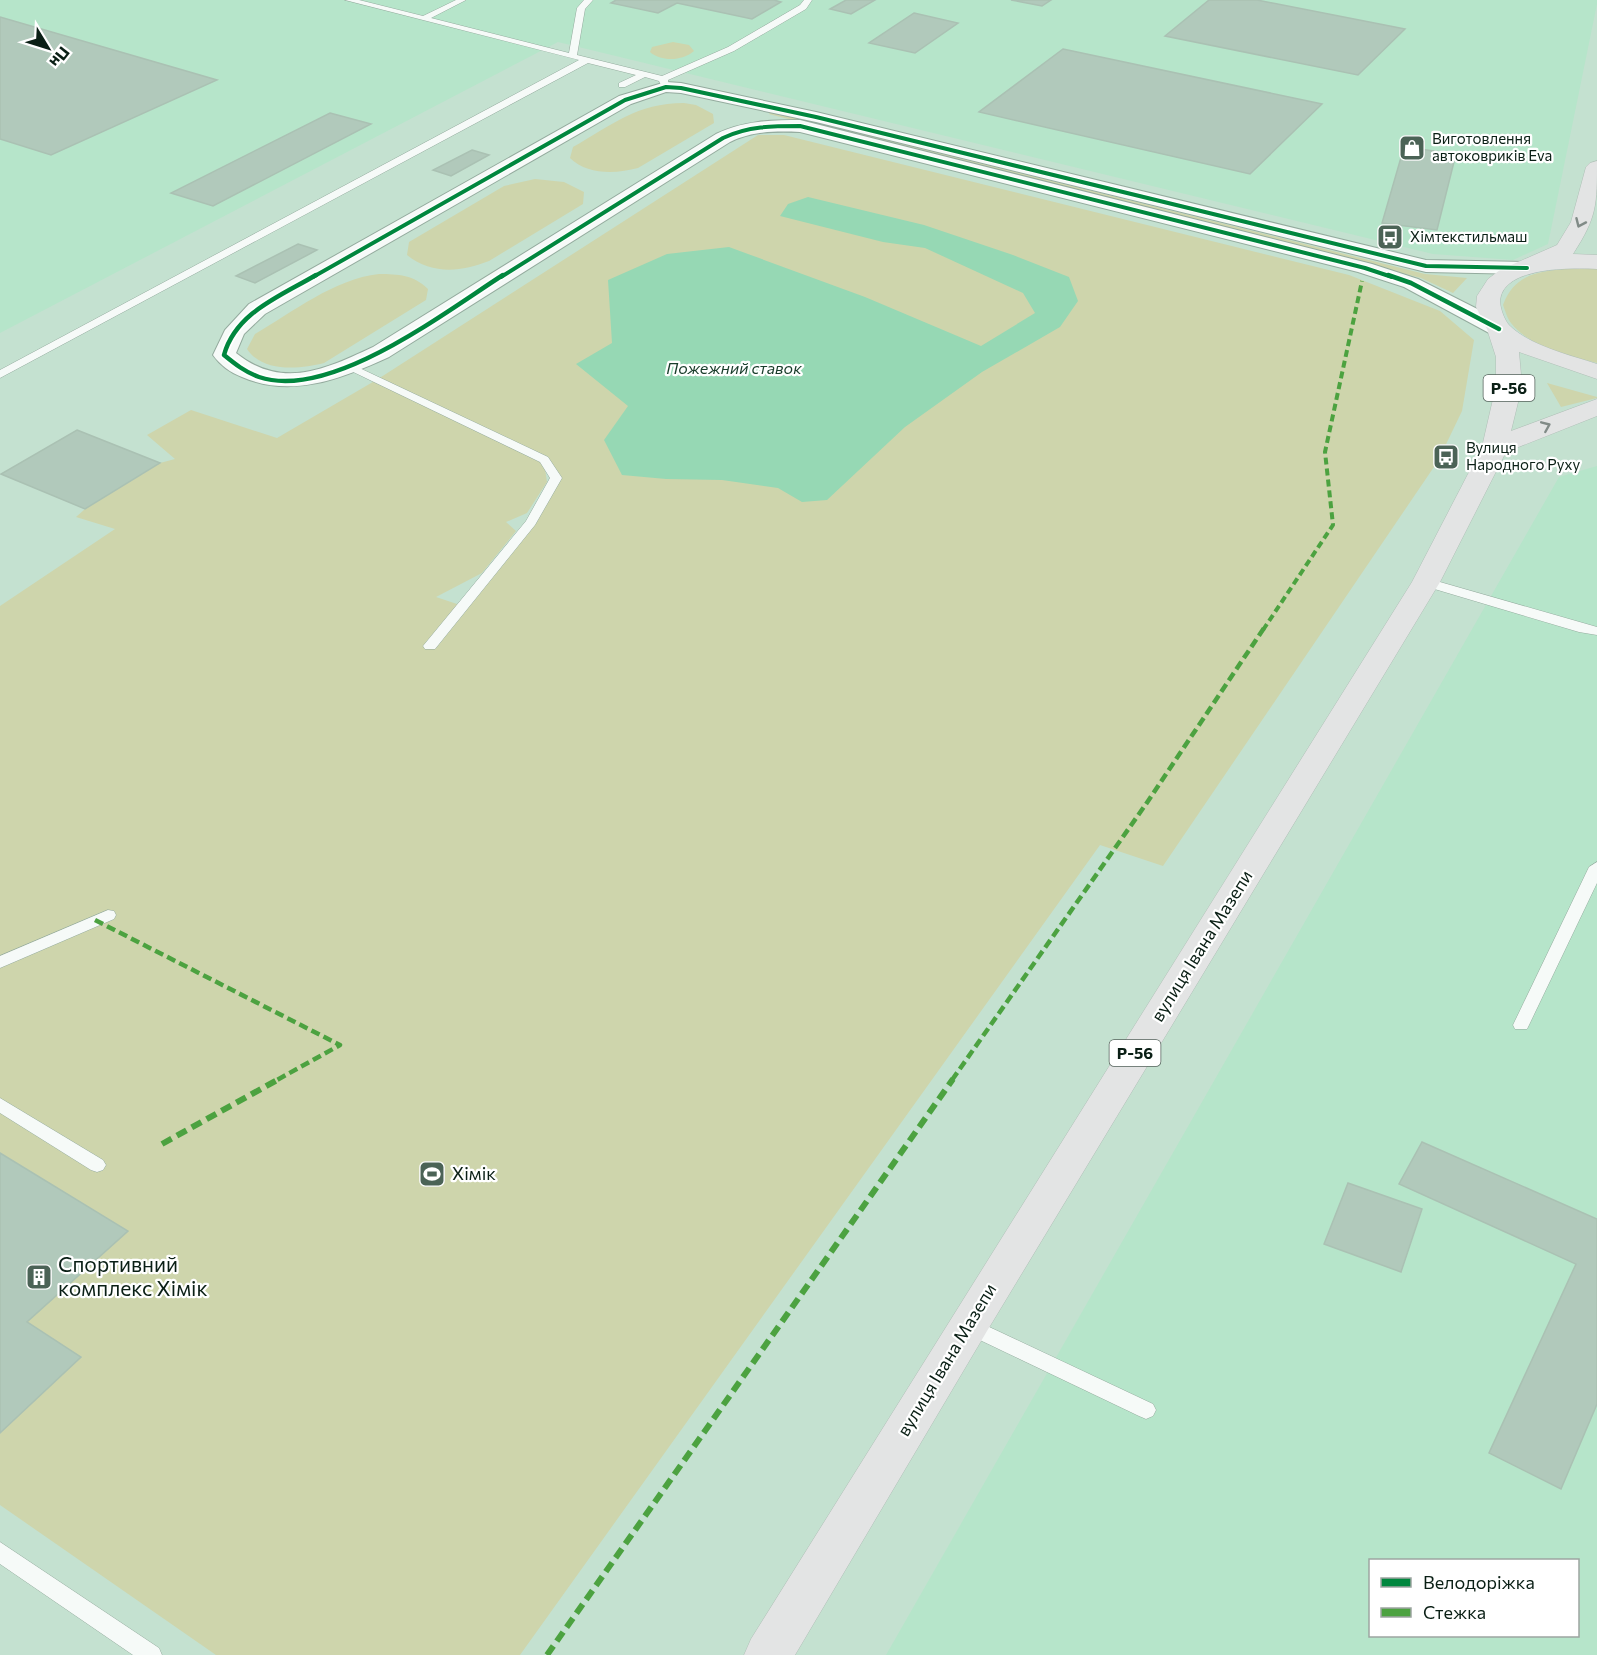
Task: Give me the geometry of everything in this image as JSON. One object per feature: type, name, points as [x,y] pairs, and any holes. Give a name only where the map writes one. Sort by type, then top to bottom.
[{"type":"main road","name":"Р-56","points":[[1499,329],[1488,308],[1489,296],[1496,284],[1508,275],[1565,250],[1582,222],[1597,167]]},
{"type":"main road","points":[[1527,268],[1564,261],[1597,262]]},
{"type":"main road","points":[[1499,329],[1532,350],[1597,372]]},
{"type":"main road","name":"вулиця Івана Мазепи","points":[[768,1655],[968,1325],[1426,582],[1495,447],[1509,386],[1508,357],[1499,329]]},
{"type":"main road","points":[[1495,447],[1597,407]]},
{"type":"street","points":[[1499,329],[1411,283],[1365,268],[800,126],[762,126],[737,130],[391,346],[351,367],[318,377],[279,380],[256,376],[237,368],[224,355],[228,340],[238,326],[257,309],[625,100],[664,83],[839,122],[1426,266],[1527,268]]},
{"type":"street","points":[[716,96],[735,108],[740,120],[737,130]]},
{"type":"lane","points":[[349,0],[573,55],[644,74],[664,83],[731,49],[803,7],[808,0]]},
{"type":"lane","points":[[423,19],[462,0]]},
{"type":"lane","points":[[573,55],[581,8],[589,0]]},
{"type":"lane","points":[[0,375],[588,59]]},
{"type":"lane","points":[[621,85],[644,74]]},
{"type":"lane","points":[[351,367],[544,460],[556,478],[531,522],[430,646]]},
{"type":"lane","points":[[1426,582],[1590,630],[1597,636]]},
{"type":"lane","points":[[1521,1025],[1597,867]]},
{"type":"lane","points":[[0,962],[108,915]]},
{"type":"lane","points":[[0,1105],[97,1165]]},
{"type":"lane","points":[[968,1325],[1146,1410]]},
{"type":"lane","points":[[0,1552],[151,1655]]},
{"type":"shaded area","points":[[0,0],[1597,0],[1597,4],[1548,244],[1513,260],[1433,254],[558,42],[0,333]]},
{"type":"shaded area","points":[[673,42],[689,45],[694,51],[684,57],[672,59],[666,59],[650,52],[652,47]]},
{"type":"shaded area","points":[[684,103],[696,105],[713,114],[714,123],[638,168],[602,172],[585,168],[570,158],[573,147],[613,123],[652,107]]},
{"type":"shaded area","points":[[771,111],[1425,274],[1467,278],[1453,293],[1421,278],[769,114]]},
{"type":"shaded area","points":[[758,135],[784,135],[1349,275],[1440,311],[1474,340],[1462,411],[1438,461],[1163,866],[1100,845],[520,1655],[216,1655],[0,1505],[0,606],[115,529],[76,517],[85,509],[160,463],[175,459],[147,435],[191,410],[277,438],[378,379]],"holes":[[[544,462],[556,478],[531,522],[463,606],[436,597],[482,573],[516,531],[506,522],[527,513],[547,482]]]},
{"type":"shaded area","points":[[535,179],[564,182],[584,192],[583,204],[489,261],[468,268],[437,269],[426,266],[407,255],[409,242],[504,186]]},
{"type":"shaded area","points":[[1597,268],[1597,363],[1539,345],[1529,339],[1511,323],[1503,305],[1508,294],[1523,279],[1542,272]]},
{"type":"shaded area","points":[[379,274],[399,275],[423,284],[428,289],[426,300],[324,363],[293,368],[272,366],[254,357],[247,349],[255,334],[314,298],[346,282]]},
{"type":"shaded area","points":[[1547,383],[1597,397],[1597,398],[1561,407]]},
{"type":"shaded area","points":[[1597,466],[1597,1655],[886,1655],[1559,477]]},
{"type":"water","name":"Пожежний ставок","points":[[808,197],[924,225],[1013,255],[1069,277],[1078,301],[1060,327],[982,372],[905,427],[827,500],[802,502],[778,488],[722,480],[622,475],[604,440],[628,406],[576,364],[612,343],[608,280],[667,254],[729,247],[865,297],[981,346],[1035,313],[1023,293],[925,248],[883,242],[780,216],[788,204]]},
{"type":"building","points":[[616,0],[774,0],[781,2],[752,19],[677,3],[658,13],[611,3]]},
{"type":"building","points":[[846,0],[875,0],[851,14],[830,9]]},
{"type":"building","points":[[1011,0],[1051,0],[1042,6]]},
{"type":"building","points":[[1209,0],[1257,0],[1405,29],[1358,75],[1165,36]]},
{"type":"building","points":[[914,13],[958,23],[915,53],[869,43]]},
{"type":"building","points":[[0,17],[217,80],[51,155],[0,139]]},
{"type":"building","points":[[1063,49],[1322,104],[1250,174],[979,112]]},
{"type":"building","points":[[330,113],[371,124],[213,206],[171,193]]},
{"type":"building","points":[[1404,147],[1456,154],[1437,230],[1382,223]]},
{"type":"building","points":[[472,150],[489,155],[451,176],[433,170]]},
{"type":"building","points":[[298,244],[317,250],[255,283],[236,276]]},
{"type":"building","points":[[77,430],[160,463],[85,509],[1,474]]},
{"type":"building","points":[[1422,1142],[1597,1219],[1597,1404],[1561,1489],[1489,1453],[1576,1264],[1399,1184]]},
{"type":"building","name":"Спортивний комплекс Хімік","points":[[0,1153],[128,1231],[27,1322],[81,1357],[0,1433]]},
{"type":"building","points":[[1348,1183],[1422,1209],[1401,1272],[1324,1244]]},
{"type":"marked path","points":[[547,1655],[1146,804],[1333,525],[1325,452],[1362,281]]},
{"type":"marked path","points":[[95,920],[340,1045],[162,1144]]},
{"type":"cycle path","points":[[1499,329],[1411,283],[1365,268],[800,126],[770,126],[741,130],[723,138],[381,352],[362,361],[322,376],[281,381],[261,377],[242,369],[224,355],[232,334],[257,309],[625,100],[666,87],[681,88],[816,117],[1426,266],[1527,268]]},
{"type":"place","name":"Виготовлення автоковриків Eva","points":[[1412,148]]},
{"type":"place","name":"Хімтекстильмаш","points":[[1390,237]]},
{"type":"place","name":"Вулиця Народного Руху","points":[[1446,457]]},
{"type":"place","name":"Хімік","points":[[432,1174]]},
{"type":"place","name":"Спортивний комплекс Хімік","points":[[39,1277]]}]
